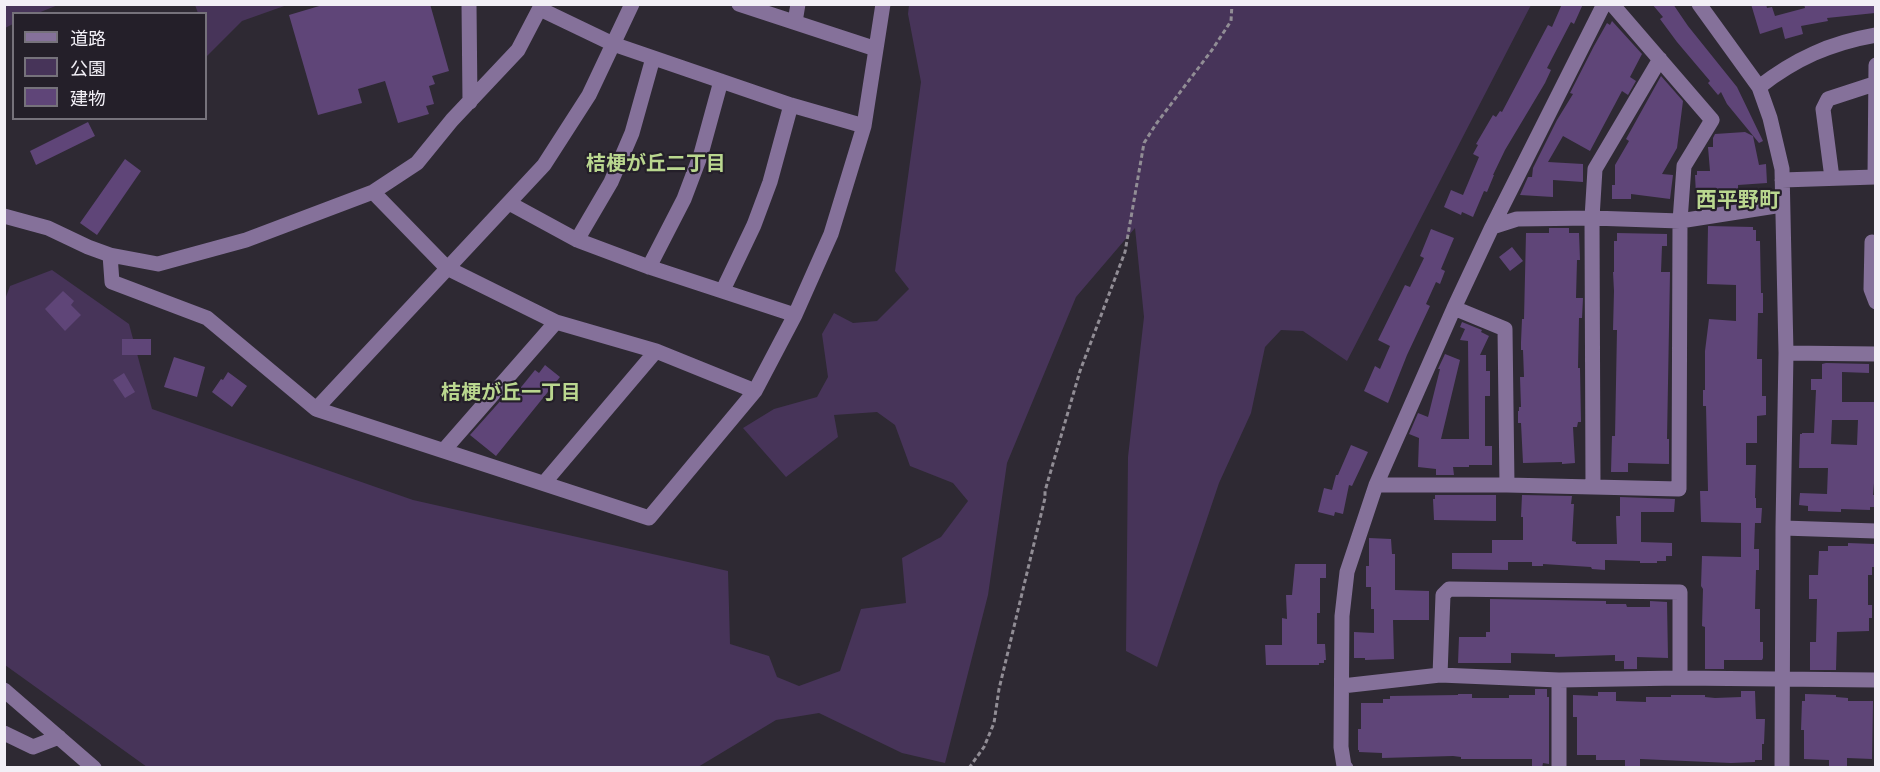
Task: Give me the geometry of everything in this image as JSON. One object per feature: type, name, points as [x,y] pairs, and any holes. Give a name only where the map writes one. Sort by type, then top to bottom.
[{"type":"street","points":[[469,4],[470,102]]},
{"type":"street","points":[[316,409],[543,165],[589,95],[632,4]]},
{"type":"street","points":[[739,4],[876,49]]},
{"type":"street","points":[[795,22],[798,4]]},
{"type":"street","points":[[110,255],[112,282],[207,318],[316,409],[649,518],[755,391],[795,315],[831,234],[864,126],[883,4]]},
{"type":"street","points":[[1346,768],[1341,747],[1342,616],[1347,572],[1377,485],[1454,308],[1604,4]]},
{"type":"street","points":[[1377,485],[1679,489],[1680,221],[1684,166],[1712,120],[1612,4]]},
{"type":"street","points":[[1699,4],[1759,87],[1770,118],[1782,169],[1786,353],[1782,528],[1782,768]]},
{"type":"street","points":[[4,216],[48,228],[110,255],[158,264],[246,240],[373,192],[417,163],[452,120],[518,50],[541,7],[613,44],[791,105],[864,126]]},
{"type":"street","points":[[1759,87],[1776,73],[1818,50],[1852,39],[1875,35]]},
{"type":"street","points":[[577,240],[611,182],[628,142],[653,58]]},
{"type":"street","points":[[1593,487],[1592,218],[1595,168],[1660,59]]},
{"type":"street","points":[[1782,180],[1875,177],[1875,65]]},
{"type":"street","points":[[649,267],[684,199],[701,154],[721,81]]},
{"type":"street","points":[[1832,178],[1823,109],[1828,99],[1874,84]]},
{"type":"street","points":[[723,290],[754,225],[770,182],[791,105]]},
{"type":"street","points":[[373,192],[447,268],[556,322],[656,351],[755,391]]},
{"type":"street","points":[[509,203],[577,240],[649,267],[795,315]]},
{"type":"street","points":[[1492,227],[1517,219],[1592,218],[1680,221],[1782,205]]},
{"type":"street","points":[[1872,242],[1871,289],[1875,302]]},
{"type":"street","points":[[1454,308],[1505,329],[1507,485]]},
{"type":"street","points":[[444,450],[556,322]]},
{"type":"street","points":[[544,483],[656,351]]},
{"type":"street","points":[[1786,353],[1875,354]]},
{"type":"street","points":[[1782,528],[1875,531]]},
{"type":"street","points":[[1440,675],[1443,596],[1449,590],[1680,592],[1680,678]]},
{"type":"street","points":[[1342,686],[1440,675],[1559,680],[1680,678],[1875,680]]},
{"type":"street","points":[[1559,680],[1559,768]]},
{"type":"street","points":[[4,690],[59,737],[87,765]]},
{"type":"street","points":[[4,732],[33,747],[59,737]]},
{"type":"path","points":[[969,768],[984,747],[994,723],[999,689],[1045,491],[1080,371],[1125,252],[1144,144],[1231,21],[1232,4]]},
{"type":"green space","points":[[5,4],[58,5],[40,12],[12,12],[12,24],[5,28]]},
{"type":"green space","points":[[195,4],[287,5],[242,21],[207,56],[207,12],[198,12]]},
{"type":"green space","points":[[909,5],[1531,5],[1347,361],[1303,331],[1281,330],[1265,347],[1251,413],[1219,483],[1157,667],[1126,651],[1128,457],[1144,317],[1135,228],[1076,297],[1007,463],[988,595],[945,763],[902,753],[819,713],[776,720],[698,767],[147,767],[5,665],[4,302],[10,286],[52,270],[129,324],[152,409],[413,500],[728,571],[730,644],[769,656],[777,677],[799,686],[840,671],[861,609],[906,603],[902,558],[941,537],[968,501],[953,483],[910,466],[895,425],[877,412],[834,415],[838,437],[786,477],[743,428],[774,409],[817,397],[828,377],[822,334],[834,313],[853,323],[877,321],[909,289],[895,271],[921,82],[908,14]]},
{"type":"building","points":[[326,4],[430,4],[449,71],[432,76],[435,84],[429,86],[434,104],[426,106],[429,114],[398,123],[385,81],[358,89],[362,103],[318,115],[289,15]]},
{"type":"building","points":[[1562,4],[1583,4],[1574,24],[1571,22],[1547,68],[1551,70],[1545,83],[1505,150],[1487,192],[1484,191],[1473,217],[1462,212],[1461,215],[1444,207],[1451,190],[1463,195],[1479,157],[1473,154],[1478,145],[1476,144],[1493,115],[1496,117],[1500,111],[1502,112],[1548,25],[1552,27]]},
{"type":"building","points":[[1652,4],[1673,4],[1737,87],[1763,141],[1759,143],[1727,104],[1721,92],[1718,95],[1708,83],[1710,81],[1677,42],[1660,19],[1663,17]]},
{"type":"building","points":[[1751,4],[1766,4],[1767,8],[1772,7],[1775,16],[1805,8],[1804,4],[1875,4],[1875,13],[1827,18],[1828,21],[1801,26],[1803,34],[1785,39],[1782,27],[1760,34]]},
{"type":"building","points":[[1612,21],[1642,54],[1630,77],[1636,81],[1628,95],[1622,91],[1590,151],[1563,136],[1548,162],[1583,164],[1583,182],[1553,180],[1553,197],[1520,195],[1528,177],[1532,177],[1533,168],[1573,94],[1570,93],[1594,46],[1607,23],[1610,25]]},
{"type":"building","points":[[1661,76],[1683,101],[1677,148],[1662,174],[1673,175],[1670,199],[1631,194],[1631,199],[1612,199],[1615,165],[1629,141],[1626,139]]},
{"type":"building","points":[[88,122],[95,136],[36,165],[30,151]]},
{"type":"building","points":[[1745,132],[1753,136],[1759,165],[1766,164],[1767,183],[1738,185],[1738,189],[1714,190],[1714,200],[1702,201],[1701,194],[1696,195],[1695,175],[1697,171],[1710,171],[1708,147],[1713,147],[1715,134]]},
{"type":"building","points":[[125,159],[141,171],[97,235],[80,223]]},
{"type":"building","points":[[1708,226],[1753,227],[1753,230],[1756,230],[1756,241],[1760,241],[1761,293],[1763,293],[1763,313],[1758,313],[1757,359],[1762,359],[1762,396],[1766,396],[1766,415],[1757,416],[1757,443],[1746,443],[1746,465],[1756,465],[1756,508],[1762,508],[1761,523],[1755,523],[1754,549],[1759,549],[1755,609],[1760,609],[1760,642],[1763,642],[1763,658],[1762,660],[1724,660],[1724,669],[1705,669],[1705,627],[1702,626],[1702,556],[1741,557],[1741,523],[1701,522],[1700,491],[1708,491],[1706,406],[1703,406],[1703,390],[1705,390],[1705,351],[1709,319],[1736,321],[1736,285],[1707,284]]},
{"type":"building","points":[[1549,228],[1569,228],[1569,233],[1579,233],[1580,260],[1577,260],[1576,298],[1583,298],[1582,318],[1579,318],[1578,368],[1580,368],[1581,422],[1578,422],[1577,427],[1573,427],[1575,463],[1523,463],[1521,423],[1518,423],[1518,411],[1521,407],[1520,377],[1524,377],[1521,342],[1522,319],[1524,319],[1526,233],[1549,233]]},
{"type":"building","points":[[1431,229],[1454,238],[1441,269],[1445,271],[1440,284],[1436,282],[1426,304],[1430,306],[1388,403],[1364,391],[1375,366],[1380,369],[1390,346],[1378,340],[1405,285],[1410,287],[1424,258],[1420,256]]},
{"type":"building","points":[[1617,233],[1667,234],[1667,246],[1662,246],[1661,272],[1670,272],[1667,439],[1669,439],[1669,464],[1628,463],[1628,472],[1611,472],[1612,436],[1615,436],[1617,330],[1613,330],[1613,272],[1614,241],[1617,241]]},
{"type":"building","points":[[1512,247],[1523,261],[1510,271],[1499,257]]},
{"type":"building","points":[[63,291],[74,301],[71,305],[81,315],[65,331],[45,309]]},
{"type":"building","points":[[1462,322],[1482,330],[1481,332],[1489,336],[1480,355],[1486,355],[1486,371],[1490,371],[1490,396],[1485,396],[1485,446],[1492,446],[1492,465],[1453,467],[1454,475],[1436,475],[1436,469],[1418,467],[1419,438],[1409,434],[1418,413],[1428,417],[1440,369],[1438,369],[1445,354],[1460,360],[1441,439],[1469,439],[1468,341],[1460,340],[1465,329],[1460,327]]},
{"type":"building","points":[[122,339],[151,339],[151,355],[122,355]]},
{"type":"building","points":[[174,357],[205,367],[197,397],[164,387]]},
{"type":"building","points":[[1822,364],[1869,364],[1869,373],[1842,372],[1842,402],[1875,402],[1873,495],[1875,495],[1875,507],[1870,507],[1870,510],[1808,511],[1808,506],[1799,505],[1800,493],[1827,494],[1828,468],[1799,468],[1800,434],[1814,433],[1816,390],[1811,390],[1811,379],[1822,379]],"holes":[[[1832,420],[1858,420],[1857,445],[1831,444]]]},
{"type":"building","points":[[545,365],[560,377],[496,456],[470,435],[503,398],[509,402],[535,370],[539,373]]},
{"type":"building","points":[[228,372],[247,386],[232,407],[212,392]]},
{"type":"building","points":[[124,373],[135,392],[125,398],[113,380]]},
{"type":"building","points":[[1351,445],[1368,452],[1352,486],[1349,485],[1343,514],[1335,512],[1334,516],[1318,512],[1324,488],[1332,490],[1336,475]]},
{"type":"building","points":[[1435,495],[1496,495],[1496,521],[1434,520],[1433,499]]},
{"type":"building","points":[[1522,495],[1572,496],[1571,504],[1574,504],[1572,541],[1576,544],[1617,544],[1616,516],[1620,516],[1620,497],[1675,499],[1674,512],[1641,512],[1641,542],[1672,543],[1672,556],[1666,556],[1666,561],[1657,561],[1657,563],[1605,560],[1605,570],[1543,564],[1543,566],[1532,566],[1532,562],[1508,562],[1508,570],[1452,569],[1452,553],[1492,553],[1492,540],[1523,540]]},
{"type":"building","points":[[1369,538],[1391,539],[1392,554],[1395,554],[1395,590],[1429,591],[1429,620],[1393,620],[1394,659],[1354,658],[1354,632],[1374,633],[1371,587],[1366,587]]},
{"type":"building","points":[[1848,543],[1875,544],[1875,567],[1872,567],[1872,575],[1868,575],[1868,605],[1872,605],[1869,631],[1837,632],[1836,670],[1810,670],[1810,642],[1816,642],[1817,599],[1809,599],[1809,575],[1818,575],[1819,551],[1828,551],[1828,546],[1848,546]]},
{"type":"building","points":[[1295,564],[1326,564],[1326,578],[1320,578],[1317,644],[1325,644],[1326,660],[1319,665],[1266,665],[1265,645],[1282,645],[1282,618],[1287,619],[1286,595],[1292,595]]},
{"type":"building","points":[[1490,599],[1606,601],[1606,604],[1626,604],[1627,607],[1650,607],[1650,601],[1667,602],[1668,658],[1637,657],[1637,669],[1624,669],[1624,661],[1615,661],[1615,655],[1555,657],[1555,654],[1511,653],[1511,663],[1458,663],[1459,637],[1486,637],[1486,632],[1490,632]]},
{"type":"building","points":[[1535,689],[1547,689],[1547,697],[1549,697],[1549,764],[1543,763],[1542,768],[1532,768],[1532,759],[1461,759],[1461,757],[1453,756],[1382,758],[1382,753],[1359,752],[1358,750],[1361,703],[1383,703],[1383,699],[1390,699],[1390,696],[1472,694],[1472,698],[1509,698],[1509,695],[1535,695]]},
{"type":"building","points":[[1741,691],[1755,691],[1756,719],[1765,719],[1762,760],[1731,763],[1640,759],[1640,768],[1625,767],[1625,760],[1596,760],[1596,755],[1577,755],[1577,717],[1573,717],[1573,695],[1598,696],[1598,692],[1616,692],[1616,701],[1646,702],[1646,697],[1671,697],[1671,695],[1741,697]]},
{"type":"building","points":[[1805,694],[1836,695],[1836,697],[1848,698],[1848,701],[1873,701],[1872,759],[1847,758],[1847,766],[1829,766],[1829,760],[1804,759],[1804,730],[1801,730],[1802,701],[1805,701]]},
{"type":"district","name":"桔梗が丘二丁目","points":[[656,164]]},
{"type":"district","name":"西平野町","points":[[1738,201]]},
{"type":"district","name":"桔梗が丘一丁目","points":[[511,393]]}]
